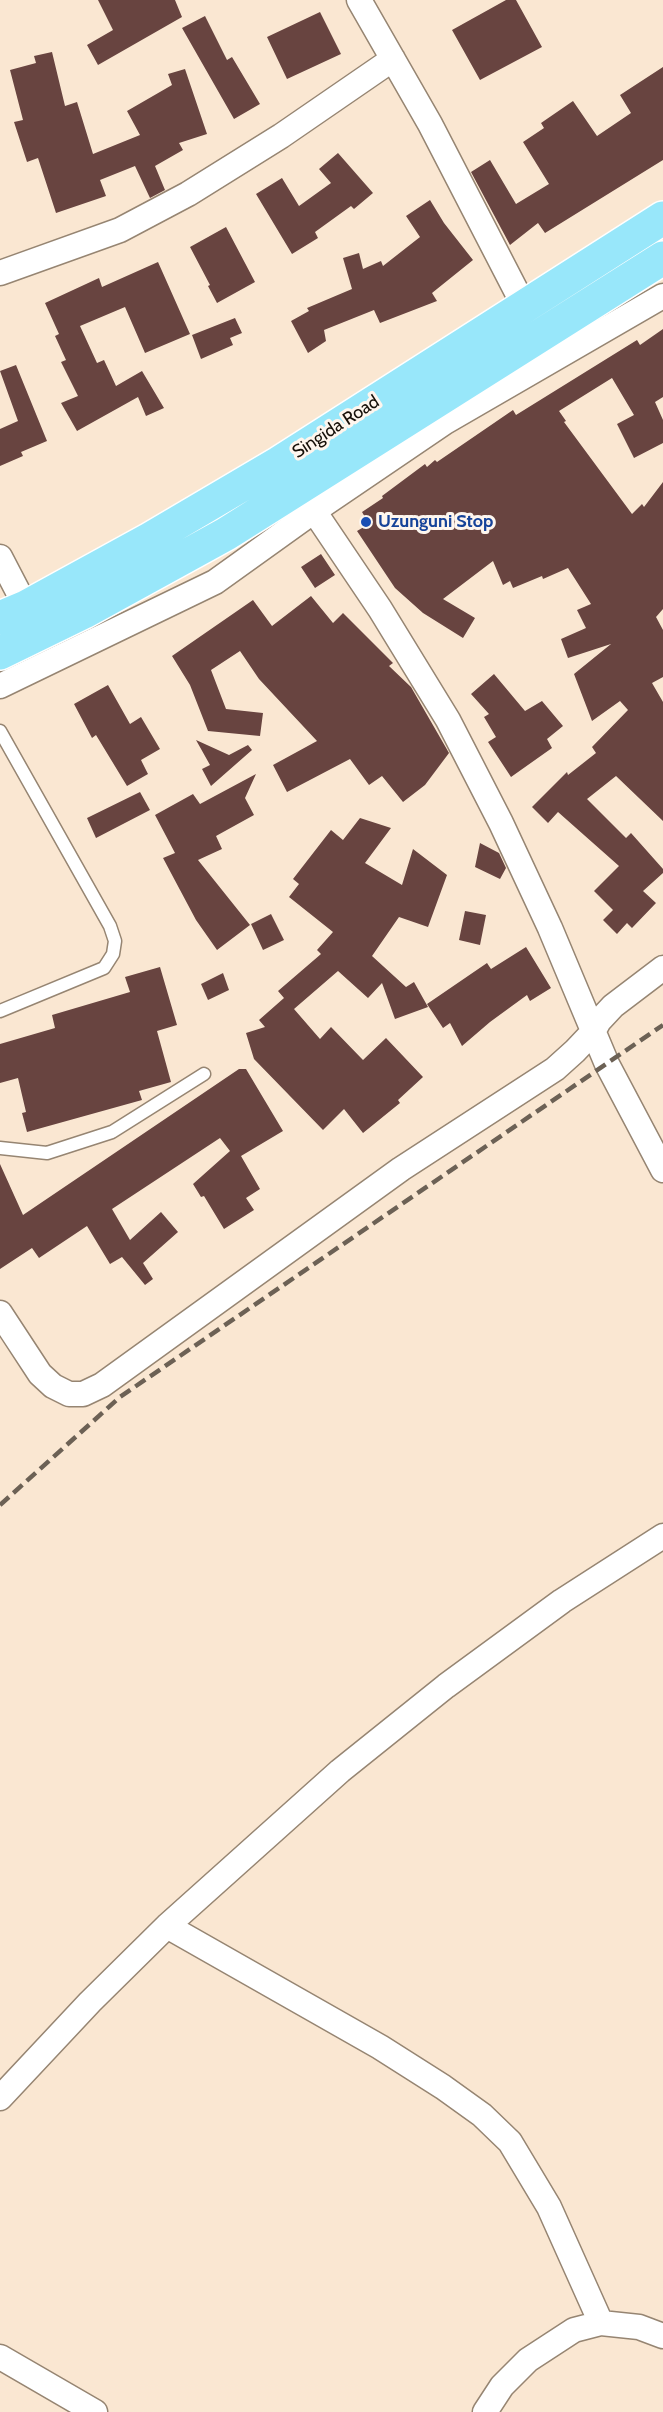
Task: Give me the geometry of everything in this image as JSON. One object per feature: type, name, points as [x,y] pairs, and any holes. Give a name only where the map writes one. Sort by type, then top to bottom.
[{"type":"highway","name":"Singida Road","points":[[13,612],[150,539],[279,463],[663,218]]},
{"type":"highway","name":"Singida Road","points":[[0,653],[84,612],[226,534],[663,258]]},
{"type":"street","points":[[358,0],[430,124],[525,306]]},
{"type":"street","points":[[0,273],[120,230],[188,194],[281,136],[393,59]]},
{"type":"street","points":[[0,686],[215,582],[445,422],[663,296]]},
{"type":"street","points":[[314,511],[380,609],[448,720],[501,823],[550,928],[592,1032],[663,1170]]},
{"type":"street","points":[[0,557],[13,612]]},
{"type":"street","points":[[0,1313],[40,1374],[53,1386],[69,1394],[83,1394],[102,1385],[401,1169],[555,1069],[592,1032],[599,1020],[613,1006],[663,968]]},
{"type":"street","points":[[0,2098],[90,2002],[167,1926],[340,1771],[446,1686],[562,1601],[663,1536]]},
{"type":"street","points":[[167,1926],[380,2047],[482,2115],[510,2142],[549,2207],[601,2323]]},
{"type":"street","points":[[485,2412],[502,2386],[528,2360],[574,2331],[601,2323],[639,2327],[663,2336]]},
{"type":"street","points":[[0,2357],[95,2412]]},
{"type":"lane","points":[[0,731],[110,926],[115,941],[113,954],[104,968],[0,1011]]},
{"type":"lane","points":[[0,1148],[47,1153],[112,1132],[204,1074]]},
{"type":"building","points":[[98,0],[175,0],[182,17],[98,65],[87,45],[113,30]]},
{"type":"building","points":[[506,0],[516,0],[542,47],[480,80],[452,30]]},
{"type":"building","points":[[320,12],[341,54],[287,79],[267,37]]},
{"type":"building","points":[[205,16],[227,60],[232,57],[260,104],[234,119],[182,28]]},
{"type":"building","points":[[52,52],[65,106],[77,102],[93,154],[140,135],[127,111],[172,85],[168,74],[185,69],[207,134],[179,143],[183,150],[155,166],[165,190],[150,198],[135,166],[100,180],[106,196],[56,213],[38,158],[27,162],[14,122],[23,120],[10,70],[36,63],[34,56]]},
{"type":"building","points":[[663,67],[663,160],[545,233],[538,223],[510,245],[471,172],[490,160],[516,204],[549,184],[523,142],[544,128],[541,123],[573,101],[597,136],[631,113],[620,95]]},
{"type":"building","points":[[338,153],[373,193],[354,209],[351,206],[315,232],[318,238],[292,254],[256,194],[282,178],[299,206],[331,183],[319,169]]},
{"type":"building","points":[[430,200],[444,223],[473,260],[432,293],[437,301],[380,323],[374,310],[324,330],[326,341],[308,353],[291,321],[309,311],[307,308],[352,289],[343,258],[359,253],[363,269],[381,261],[383,266],[420,237],[406,216]]},
{"type":"building","points":[[226,227],[255,282],[217,303],[190,247]]},
{"type":"building","points":[[158,262],[190,334],[145,353],[125,307],[80,326],[97,363],[104,360],[116,386],[142,371],[164,408],[146,416],[138,397],[77,431],[61,403],[78,396],[61,362],[66,360],[55,336],[59,334],[45,303],[99,278],[102,287]]},
{"type":"building","points":[[235,318],[242,333],[230,338],[233,345],[201,359],[192,335]]},
{"type":"building","points":[[663,329],[663,397],[655,402],[663,420],[663,443],[634,458],[617,424],[634,415],[612,378],[559,411],[566,421],[564,422],[632,514],[642,504],[644,507],[663,482],[663,609],[656,617],[663,630],[663,677],[652,683],[663,702],[663,821],[616,776],[587,799],[626,838],[631,833],[663,869],[663,873],[643,891],[656,903],[632,928],[627,923],[617,934],[603,920],[613,910],[594,891],[619,866],[558,812],[548,823],[532,807],[567,772],[568,775],[596,753],[592,747],[628,710],[620,701],[592,721],[574,674],[611,644],[568,658],[561,639],[586,628],[577,610],[591,604],[568,568],[513,588],[510,581],[503,585],[493,561],[443,599],[475,618],[463,638],[423,613],[395,588],[357,531],[369,524],[362,512],[425,464],[427,467],[435,460],[437,462],[513,410],[516,415],[637,340],[640,345]]},
{"type":"building","points":[[16,365],[47,441],[21,452],[23,456],[0,466],[0,429],[18,421],[0,371]]},
{"type":"building","points":[[321,554],[335,575],[315,588],[301,567]]},
{"type":"building","points":[[311,596],[333,623],[343,613],[393,663],[389,666],[411,687],[449,753],[425,785],[403,802],[382,776],[369,785],[350,759],[287,792],[273,765],[317,741],[259,679],[240,651],[211,670],[226,709],[263,713],[260,736],[208,731],[190,685],[172,656],[253,600],[272,626]]},
{"type":"building","points":[[494,674],[525,711],[542,701],[563,726],[547,739],[552,748],[511,777],[488,742],[496,737],[484,717],[489,714],[471,694]]},
{"type":"building","points":[[108,685],[130,724],[141,717],[160,749],[141,760],[148,774],[127,786],[96,735],[92,738],[74,704]]},
{"type":"building","points":[[196,740],[229,755],[248,745],[252,750],[211,786],[202,769],[210,765]]},
{"type":"building","points":[[256,774],[245,798],[254,815],[216,836],[222,849],[198,860],[250,925],[217,950],[196,920],[163,858],[175,853],[155,815],[193,794],[200,804]]},
{"type":"building","points":[[140,792],[150,810],[96,838],[87,818]]},
{"type":"building","points":[[360,818],[391,828],[365,863],[402,885],[413,849],[447,875],[428,927],[399,917],[372,956],[406,987],[414,982],[428,1007],[395,1019],[382,983],[368,998],[338,971],[294,1009],[320,1039],[331,1027],[363,1060],[386,1038],[423,1077],[398,1100],[400,1103],[363,1133],[344,1109],[323,1130],[254,1059],[246,1033],[265,1027],[259,1020],[284,998],[278,991],[321,954],[317,950],[333,932],[289,897],[299,884],[293,879],[331,830],[343,840]]},
{"type":"building","points":[[480,843],[499,853],[506,868],[500,879],[475,867]]},
{"type":"building","points":[[465,911],[486,915],[480,945],[459,940]]},
{"type":"building","points":[[271,914],[284,940],[263,950],[251,924]]},
{"type":"building","points":[[526,947],[551,988],[530,1001],[527,995],[462,1046],[450,1023],[443,1028],[427,1004],[487,963],[491,969]]},
{"type":"building","points":[[160,967],[177,1025],[157,1031],[171,1082],[139,1091],[142,1100],[27,1132],[22,1113],[26,1112],[18,1078],[0,1083],[0,1044],[55,1028],[52,1015],[130,992],[125,977]]},
{"type":"building","points":[[223,973],[229,990],[208,1000],[201,984]]},
{"type":"building","points":[[239,1069],[246,1069],[283,1131],[241,1156],[260,1189],[246,1198],[254,1210],[224,1229],[204,1196],[201,1197],[193,1184],[230,1151],[220,1138],[112,1209],[130,1240],[161,1212],[178,1232],[143,1263],[153,1279],[145,1285],[122,1257],[110,1264],[87,1226],[39,1258],[32,1248],[0,1269],[0,1164],[23,1215]]},
{"type":"railway","points":[[0,1505],[120,1397],[663,1025]]},
{"type":"place","name":"Uzunguni Stop","points":[[366,522]]}]
